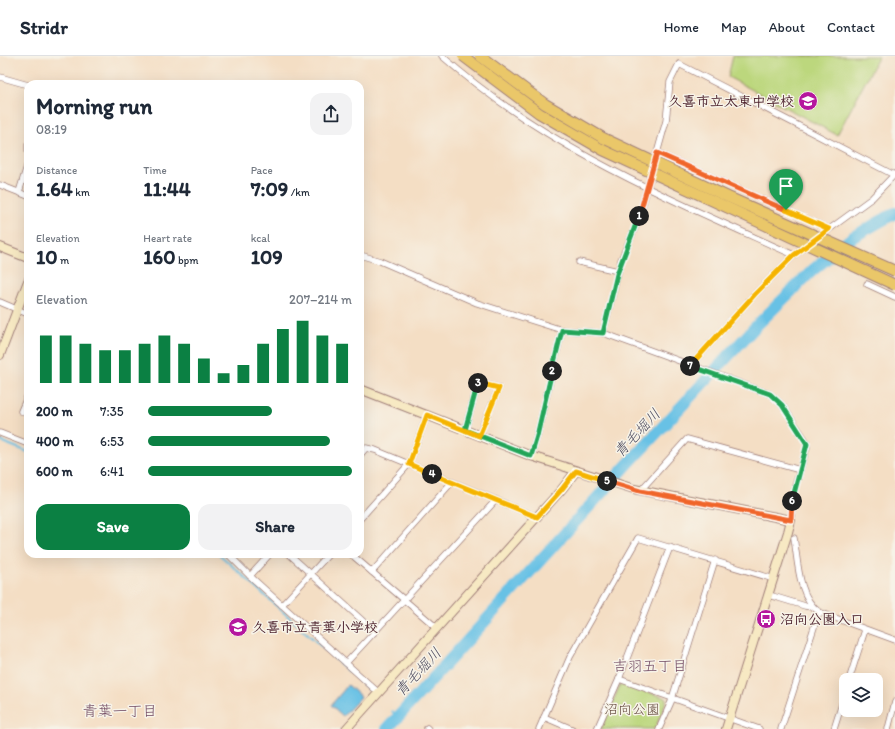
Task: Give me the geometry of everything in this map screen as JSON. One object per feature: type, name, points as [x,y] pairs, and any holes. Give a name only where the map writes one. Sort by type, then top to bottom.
[{"type":"highway","points":[[463,56],[539,113],[603,150],[895,285]]},
{"type":"highway","points":[[480,56],[545,104],[603,138],[728,197],[895,271]]},
{"type":"street","points":[[442,56],[485,91],[535,127],[610,170],[794,255]]},
{"type":"street","points":[[603,333],[618,271],[638,221],[666,121],[670,82],[679,64],[895,174],[872,198],[794,255],[755,294],[691,366]]},
{"type":"street","points":[[0,78],[24,84]]},
{"type":"street","points":[[657,153],[829,229]]},
{"type":"street","points":[[19,192],[24,176]]},
{"type":"street","points":[[0,185],[24,194]]},
{"type":"street","points":[[0,247],[24,256]]},
{"type":"street","points":[[364,256],[380,261],[477,303],[562,330],[603,333],[770,394],[782,405],[806,441],[807,447],[794,493],[791,520],[774,579],[726,729]]},
{"type":"street","points":[[579,262],[618,271]]},
{"type":"street","points":[[867,284],[895,297]]},
{"type":"street","points":[[0,355],[24,292]]},
{"type":"street","points":[[0,302],[24,312]]},
{"type":"street","points":[[531,456],[562,330]]},
{"type":"street","points":[[465,430],[478,383],[499,388],[479,436]]},
{"type":"street","points":[[364,391],[531,456],[637,490],[791,520]]},
{"type":"street","points":[[24,404],[21,411],[24,412]]},
{"type":"street","points":[[364,515],[409,464],[427,415]]},
{"type":"street","points":[[0,433],[24,442]]},
{"type":"street","points":[[637,490],[687,439],[800,470]]},
{"type":"street","points":[[364,450],[366,448],[409,464],[537,517]]},
{"type":"street","points":[[346,729],[562,489],[576,471]]},
{"type":"street","points":[[372,572],[452,482]]},
{"type":"street","points":[[346,664],[496,500]]},
{"type":"street","points":[[539,729],[570,657],[638,538],[774,579]]},
{"type":"street","points":[[794,538],[801,580],[811,607]]},
{"type":"street","points":[[597,729],[619,679],[670,547]]},
{"type":"street","points":[[232,558],[379,693]]},
{"type":"street","points":[[250,576],[266,558]]},
{"type":"street","points":[[293,558],[375,632]]},
{"type":"street","points":[[282,605],[325,558]]},
{"type":"street","points":[[356,558],[437,628]]},
{"type":"street","points":[[659,729],[673,698],[715,560]]},
{"type":"street","points":[[769,595],[811,607],[819,612],[895,640]]},
{"type":"street","points":[[781,729],[819,612]]},
{"type":"street","points":[[851,673],[865,630]]},
{"type":"street","points":[[619,679],[759,729]]},
{"type":"street","points":[[888,729],[895,702]]},
{"type":"street","points":[[834,729],[839,713]]},
{"type":"street","points":[[544,717],[572,729]]},
{"type":"green space","name":"久喜市立太東中学校","points":[[733,56],[879,56],[837,135],[728,77]]},
{"type":"green space","name":"沼向公園","points":[[623,684],[666,698],[666,702],[655,729],[601,729],[620,685]]},
{"type":"water","points":[[348,685],[361,697],[343,716],[331,705]]},
{"type":"waterway","name":"青毛堀川","points":[[387,729],[627,465],[758,324],[813,270],[853,237],[895,213]]},
{"type":"waterway","points":[[0,441],[24,450]]},
{"type":"waterway","points":[[223,558],[371,691]]},
{"type":"waterway","points":[[392,711],[398,717]]},
{"type":"place","name":"久喜市立太東中学校","points":[[808,101]]},
{"type":"place","name":"沼向公園入口","points":[[766,619]]},
{"type":"place","name":"久喜市立青葉小学校","points":[[238,627]]},
{"type":"district","name":"吉羽五丁目","points":[[650,666]]},
{"type":"district","name":"青葉一丁目","points":[[120,711]]},
{"type":"route","points":[[786,210],[657,153],[638,221],[621,260],[603,333],[562,330],[531,456],[479,436],[465,430],[478,383],[499,388],[479,436],[427,415],[409,464],[537,517],[576,471],[640,491],[791,520],[792,500],[807,447],[806,441],[782,405],[770,394],[690,366],[755,294],[794,255],[829,229],[786,210]]}]
